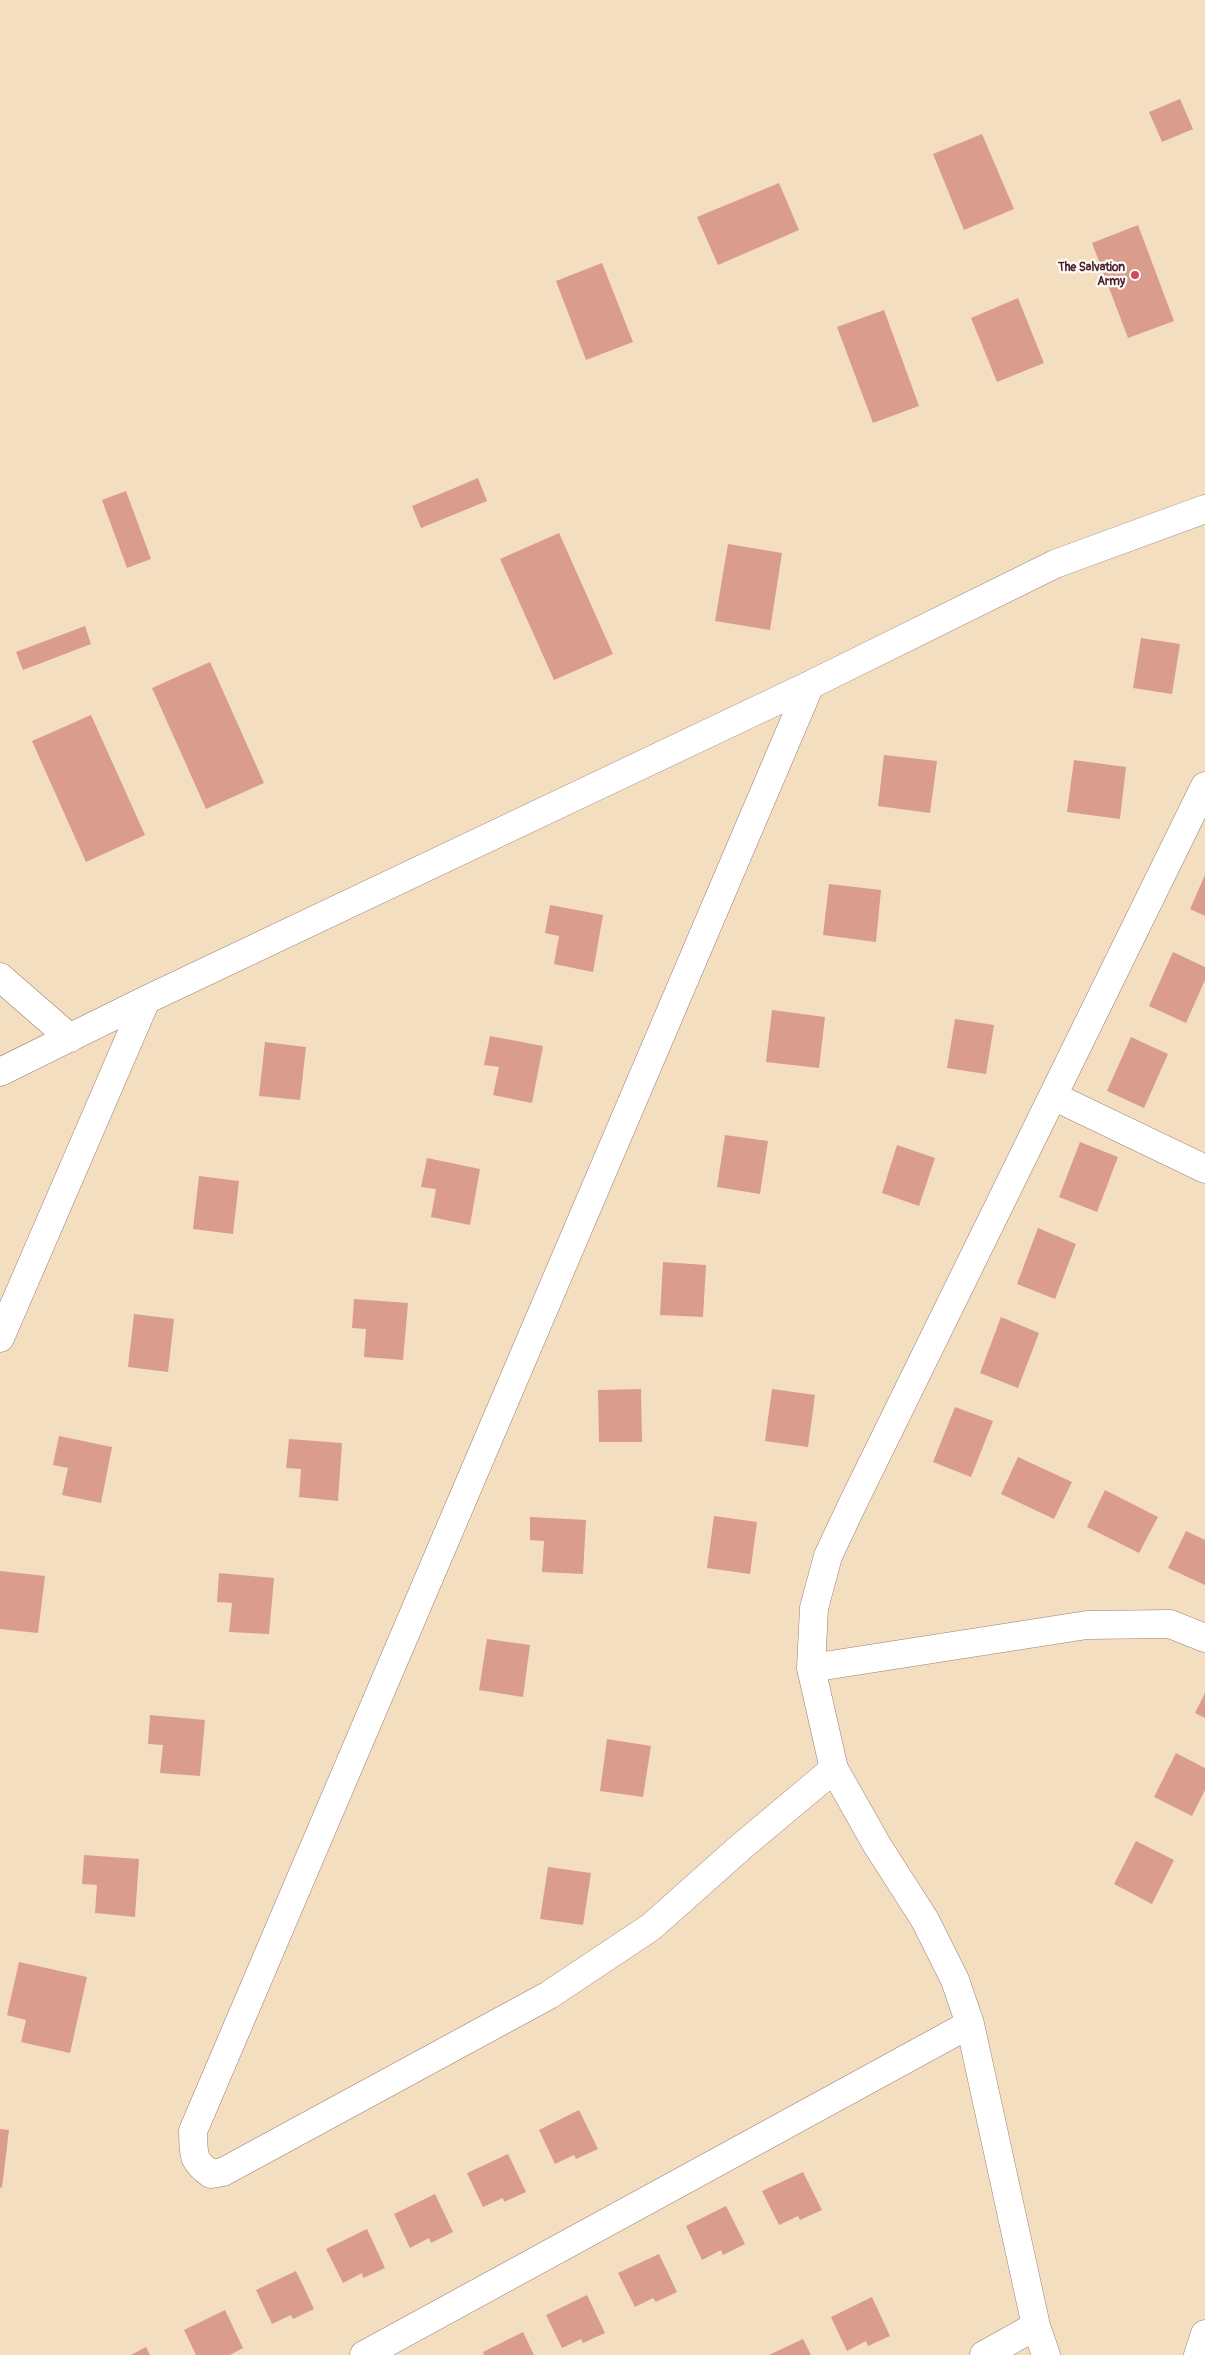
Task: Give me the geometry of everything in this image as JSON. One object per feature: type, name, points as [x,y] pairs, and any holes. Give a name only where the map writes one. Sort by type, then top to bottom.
[{"type":"street","points":[[0,1072],[146,1000],[810,685],[1055,564],[1205,509]]},
{"type":"street","points":[[810,685],[193,2131],[194,2153],[198,2165],[212,2174],[231,2168],[549,1995],[651,1927],[742,1846],[834,1769]]},
{"type":"street","points":[[1046,2355],[1036,2326],[970,2024],[955,1980],[925,1920],[877,1845],[834,1769],[811,1668],[814,1608],[828,1556],[1205,786]]},
{"type":"street","points":[[0,977],[70,1038]]},
{"type":"street","points":[[0,1338],[146,1000]]},
{"type":"street","points":[[1053,1096],[1205,1168]]},
{"type":"street","points":[[811,1668],[1087,1625],[1170,1624],[1205,1638]]},
{"type":"street","points":[[364,2355],[970,2024]]},
{"type":"street","points":[[984,2355],[1036,2326]]},
{"type":"street","points":[[1198,2355],[1205,2334]]},
{"type":"building","points":[[1180,99],[1193,129],[1162,142],[1149,112]]},
{"type":"building","points":[[982,134],[1014,209],[964,230],[933,154]]},
{"type":"building","points":[[779,183],[799,230],[718,265],[697,217]]},
{"type":"building","points":[[1138,225],[1174,321],[1128,338],[1092,243]]},
{"type":"building","points":[[602,263],[633,342],[586,360],[556,281]]},
{"type":"building","points":[[1018,298],[1044,363],[997,382],[971,318]]},
{"type":"building","points":[[884,310],[919,406],[873,423],[837,327]]},
{"type":"building","points":[[478,478],[487,501],[421,528],[412,506]]},
{"type":"building","points":[[126,491],[151,559],[127,568],[102,500]]},
{"type":"building","points":[[559,533],[613,654],[554,680],[500,559]]},
{"type":"building","points":[[728,544],[782,553],[770,630],[715,621]]},
{"type":"building","points":[[85,626],[91,644],[23,670],[16,652]]},
{"type":"building","points":[[1141,638],[1180,644],[1172,694],[1133,688]]},
{"type":"building","points":[[210,662],[264,783],[206,809],[152,688]]},
{"type":"building","points":[[91,715],[145,835],[86,862],[32,741]]},
{"type":"building","points":[[884,755],[937,761],[930,813],[878,806]]},
{"type":"building","points":[[1074,760],[1126,767],[1120,819],[1067,812]]},
{"type":"building","points":[[1205,875],[1205,916],[1190,909]]},
{"type":"building","points":[[829,884],[881,890],[876,942],[823,935]]},
{"type":"building","points":[[550,905],[603,915],[593,972],[554,964],[559,936],[545,933]]},
{"type":"building","points":[[1173,952],[1205,967],[1205,980],[1186,1023],[1149,1006]]},
{"type":"building","points":[[772,1010],[825,1017],[819,1068],[766,1062]]},
{"type":"building","points":[[955,1019],[994,1025],[986,1074],[947,1068]]},
{"type":"building","points":[[490,1036],[543,1046],[532,1103],[493,1095],[499,1067],[484,1065]]},
{"type":"building","points":[[1131,1037],[1168,1054],[1144,1108],[1107,1091]]},
{"type":"building","points":[[265,1042],[306,1047],[300,1100],[259,1096]]},
{"type":"building","points":[[725,1135],[768,1141],[760,1194],[717,1187]]},
{"type":"building","points":[[1080,1142],[1118,1157],[1097,1212],[1059,1197]]},
{"type":"building","points":[[897,1145],[935,1158],[919,1206],[882,1193]]},
{"type":"building","points":[[427,1158],[480,1169],[470,1225],[431,1217],[436,1189],[421,1187]]},
{"type":"building","points":[[199,1176],[239,1181],[233,1234],[193,1229]]},
{"type":"building","points":[[1038,1228],[1076,1244],[1055,1299],[1017,1284]]},
{"type":"building","points":[[663,1262],[706,1265],[703,1317],[660,1315]]},
{"type":"building","points":[[354,1299],[408,1303],[403,1360],[364,1357],[366,1329],[352,1328]]},
{"type":"building","points":[[134,1314],[174,1319],[168,1372],[128,1367]]},
{"type":"building","points":[[1001,1317],[1039,1333],[1018,1388],[980,1373]]},
{"type":"building","points":[[641,1389],[642,1442],[599,1442],[598,1390]]},
{"type":"building","points":[[772,1389],[815,1395],[808,1447],[765,1441]]},
{"type":"building","points":[[955,1407],[993,1421],[971,1477],[933,1462]]},
{"type":"building","points":[[59,1436],[112,1447],[101,1503],[62,1495],[68,1468],[53,1465]]},
{"type":"building","points":[[289,1439],[342,1443],[338,1501],[299,1497],[301,1469],[286,1468]]},
{"type":"building","points":[[1018,1457],[1072,1482],[1054,1519],[1001,1494]]},
{"type":"building","points":[[1105,1490],[1158,1517],[1139,1553],[1087,1527]]},
{"type":"building","points":[[714,1516],[757,1522],[750,1574],[707,1568]]},
{"type":"building","points":[[530,1517],[586,1520],[583,1574],[542,1572],[544,1541],[530,1540]]},
{"type":"building","points":[[1186,1531],[1205,1540],[1205,1585],[1168,1568]]},
{"type":"building","points":[[0,1571],[45,1576],[38,1633],[0,1629]]},
{"type":"building","points":[[219,1573],[274,1578],[269,1634],[229,1632],[232,1603],[217,1602]]},
{"type":"building","points":[[487,1639],[530,1645],[523,1697],[479,1690]]},
{"type":"building","points":[[1205,1693],[1205,1718],[1195,1713]]},
{"type":"building","points":[[150,1715],[205,1720],[200,1776],[160,1773],[163,1745],[148,1744]]},
{"type":"building","points":[[607,1739],[651,1746],[643,1797],[600,1791]]},
{"type":"building","points":[[1176,1753],[1205,1768],[1205,1790],[1192,1816],[1154,1797]]},
{"type":"building","points":[[1136,1841],[1174,1860],[1152,1904],[1114,1884]]},
{"type":"building","points":[[84,1855],[139,1859],[135,1917],[95,1913],[97,1885],[82,1884]]},
{"type":"building","points":[[548,1867],[591,1873],[583,1925],[540,1919]]},
{"type":"building","points":[[19,1962],[87,1977],[70,2053],[21,2042],[26,2020],[7,2015]]},
{"type":"building","points":[[579,2110],[598,2149],[576,2159],[574,2155],[555,2164],[539,2130]]},
{"type":"building","points":[[0,2129],[9,2130],[2,2188],[0,2187]]},
{"type":"building","points":[[508,2154],[526,2192],[504,2202],[503,2198],[483,2207],[467,2173]]},
{"type":"building","points":[[803,2172],[822,2210],[800,2220],[798,2216],[779,2225],[762,2191]]},
{"type":"building","points":[[435,2194],[453,2232],[431,2243],[429,2238],[410,2248],[394,2214]]},
{"type":"building","points":[[726,2206],[745,2244],[723,2255],[721,2250],[702,2260],[686,2226]]},
{"type":"building","points":[[367,2229],[385,2268],[363,2278],[362,2273],[343,2283],[326,2249]]},
{"type":"building","points":[[659,2254],[677,2292],[656,2302],[653,2298],[635,2307],[618,2273]]},
{"type":"building","points":[[296,2271],[314,2309],[293,2319],[291,2315],[272,2324],[256,2290]]},
{"type":"building","points":[[587,2295],[605,2333],[583,2343],[581,2339],[562,2348],[546,2315]]},
{"type":"building","points":[[872,2297],[890,2336],[868,2346],[866,2341],[847,2351],[831,2317]]},
{"type":"building","points":[[225,2310],[243,2348],[230,2355],[196,2355],[184,2330]]},
{"type":"building","points":[[523,2332],[534,2355],[484,2355],[483,2352]]},
{"type":"building","points":[[803,2339],[811,2355],[769,2355]]},
{"type":"building","points":[[146,2347],[150,2355],[131,2355]]},
{"type":"place","name":"The Salvation Army","points":[[1135,275]]}]
